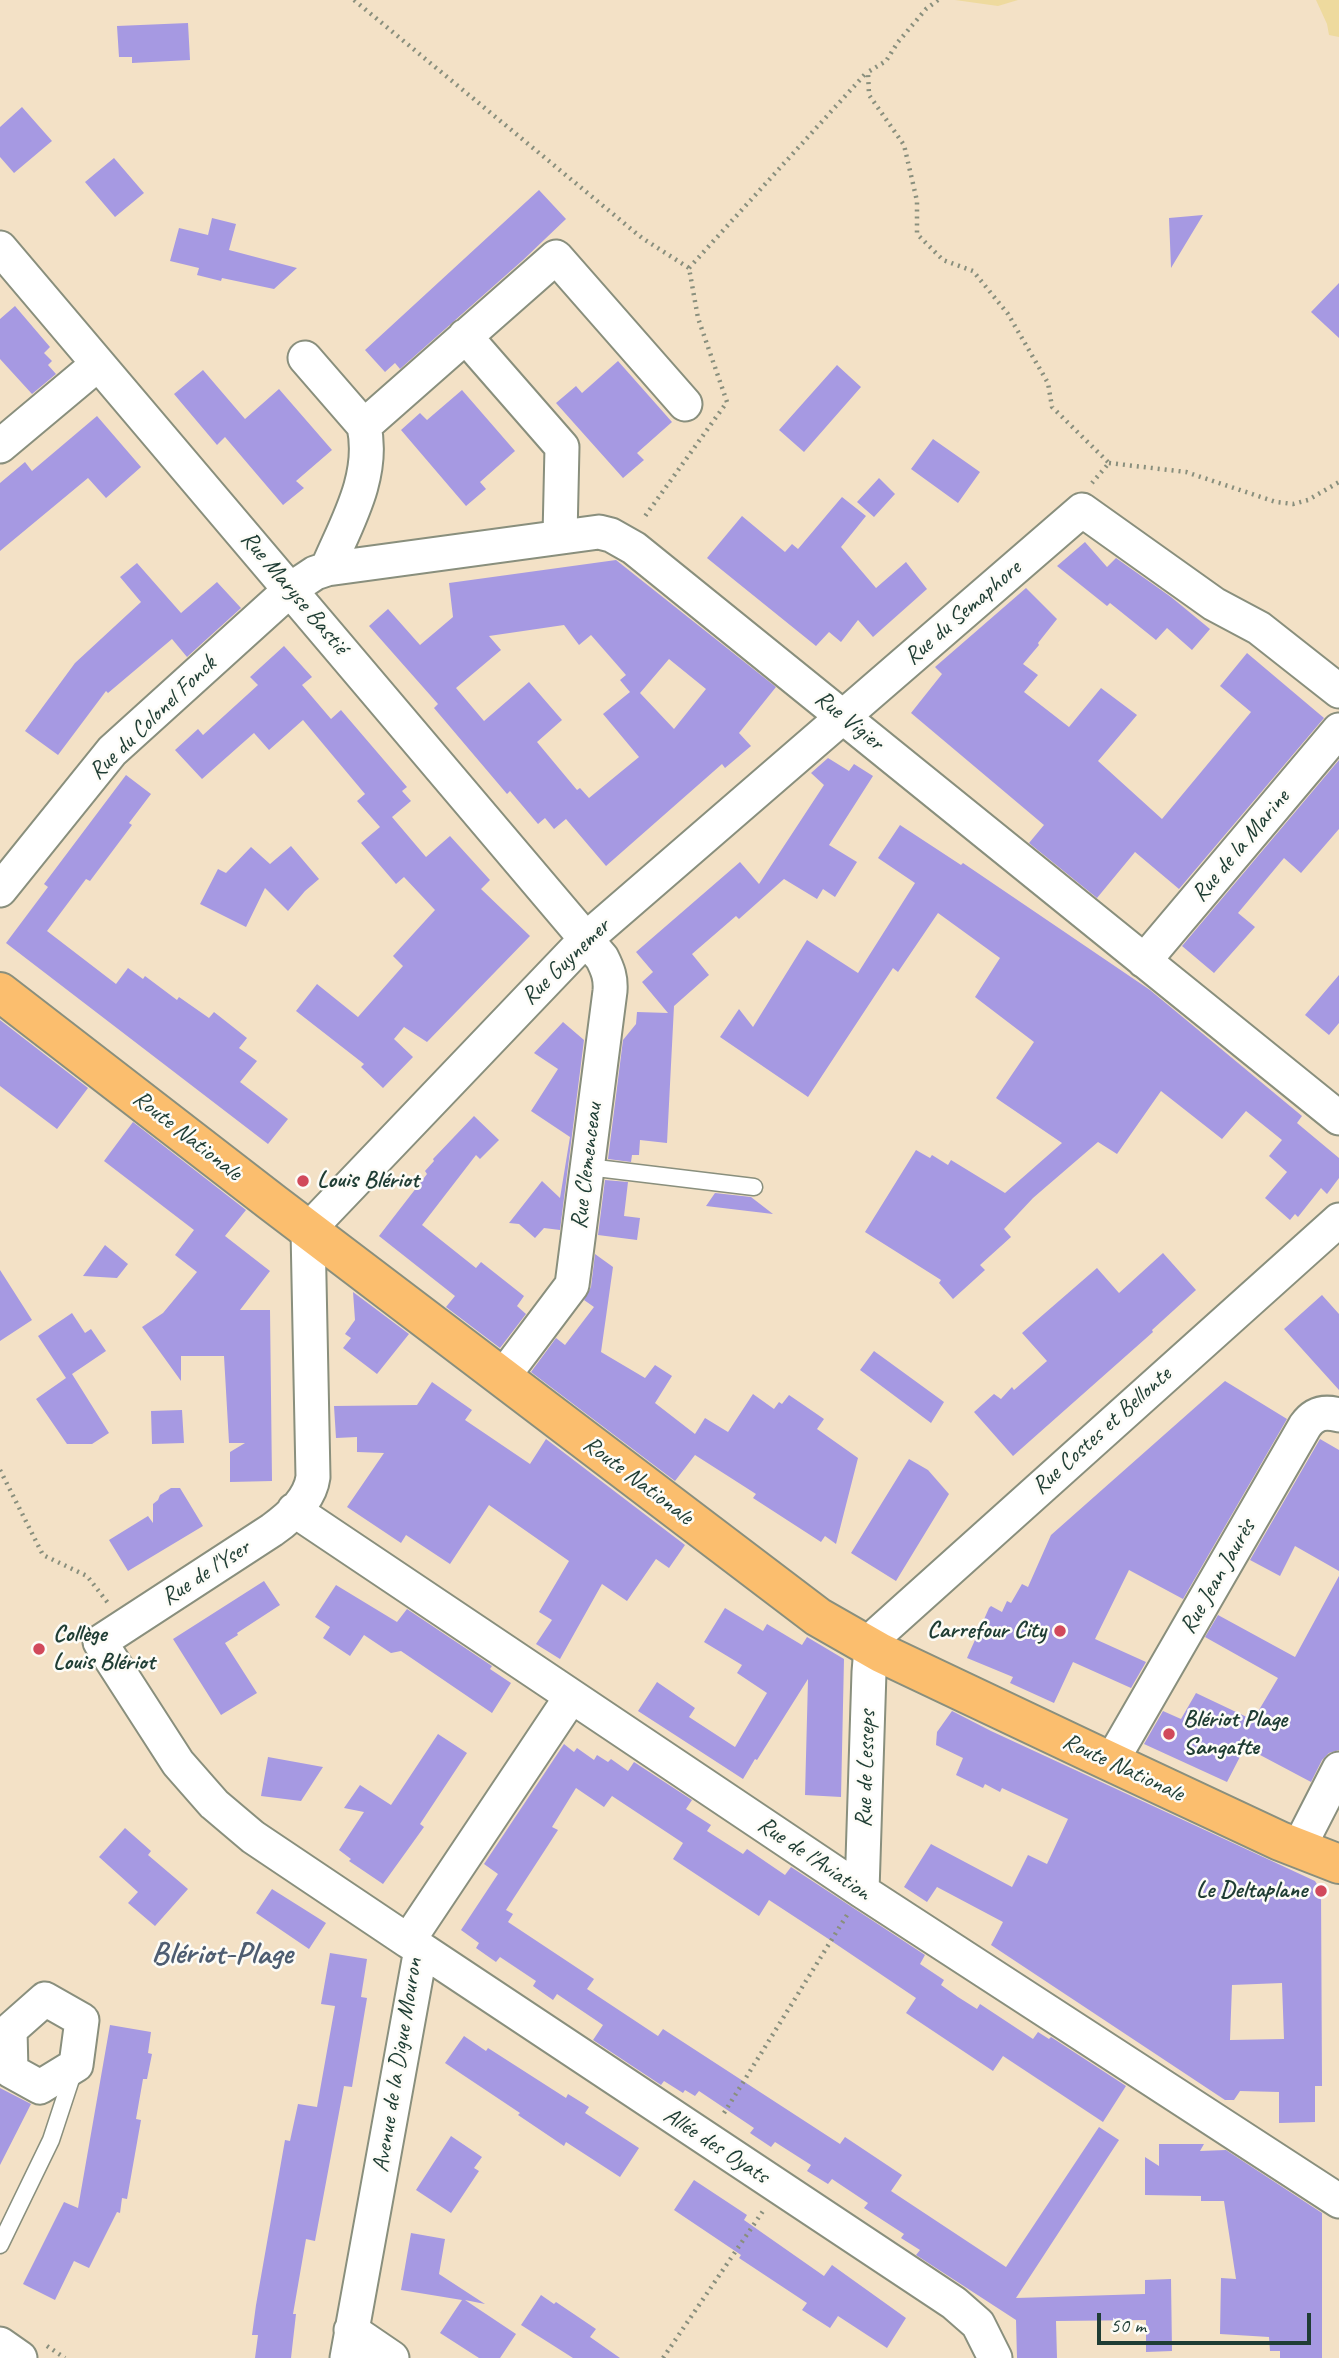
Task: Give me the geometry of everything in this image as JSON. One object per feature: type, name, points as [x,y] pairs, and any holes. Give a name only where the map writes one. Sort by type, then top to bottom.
[{"type":"main road","name":"Route Nationale","points":[[0,992],[800,1605],[871,1647],[1298,1849],[1339,1864]]},
{"type":"street","name":"Rue Maryse Bastié","points":[[0,248],[586,939]]},
{"type":"street","points":[[364,426],[556,257],[685,404]]},
{"type":"street","points":[[465,336],[562,447],[560,536]]},
{"type":"street","points":[[305,358],[364,426],[368,442],[366,472],[327,569]]},
{"type":"street","points":[[0,446],[98,364]]},
{"type":"street","points":[[1082,510],[1214,604],[1259,628],[1339,691]]},
{"type":"street","name":"Rue du Semaphore","points":[[844,717],[1082,510]]},
{"type":"street","name":"Rue Vigier","points":[[291,589],[315,573],[327,569],[599,532],[623,540],[1339,1118]]},
{"type":"street","name":"Rue du Colonel Fonck","points":[[0,890],[111,751],[291,589]]},
{"type":"street","name":"Rue Guynemer","points":[[308,1230],[586,939],[844,717]]},
{"type":"street","name":"Rue de la Marine","points":[[1144,961],[1339,730]]},
{"type":"street","name":"Rue Clemenceau","points":[[502,1378],[572,1285],[610,982],[610,975],[602,958],[586,939]]},
{"type":"street","name":"Rue Costes et Bellonte","points":[[871,1647],[886,1624],[1339,1220]]},
{"type":"street","name":"Rue de l'Yser","points":[[308,1230],[313,1477],[308,1494],[295,1510],[272,1530],[100,1642],[178,1763],[201,1791],[253,1837],[414,1945]]},
{"type":"street","name":"Rue Jean Jaurès","points":[[1111,1762],[1305,1426],[1309,1420],[1323,1413],[1339,1415]]},
{"type":"street","name":"Rue de l'Aviation","points":[[295,1510],[862,1891],[1339,2201]]},
{"type":"street","name":"Rue de Lesseps","points":[[862,1891],[871,1647]]},
{"type":"street","name":"Avenue de la Digue Mouron","points":[[349,2344],[414,1945],[571,1696]]},
{"type":"street","points":[[1298,1849],[1339,1769]]},
{"type":"street","name":"Allée des Oyats","points":[[414,1945],[954,2303],[978,2324],[995,2358]]},
{"type":"street","points":[[46,1999],[82,2020],[76,2065],[40,2087],[11,2071],[5,2028],[46,1999]]},
{"type":"street","points":[[0,2344],[20,2358]]},
{"type":"street","points":[[349,2344],[392,2358]]},
{"type":"lane","points":[[587,1167],[754,1187]]},
{"type":"lane","points":[[0,2245],[51,2140],[76,2065]]},
{"type":"path","points":[[354,0],[642,238],[689,268],[868,72],[886,61],[898,42],[938,0]]},
{"type":"path","points":[[868,72],[869,95],[904,145],[917,201],[917,234],[943,260],[973,271],[1008,314],[1048,383],[1052,407],[1109,463],[1186,472],[1276,502],[1293,504],[1308,500],[1339,482]]},
{"type":"path","points":[[1082,510],[1089,485],[1109,463]]},
{"type":"path","points":[[0,1470],[43,1555],[87,1576],[126,1625]]},
{"type":"path","points":[[707,2140],[862,1891]]},
{"type":"path","points":[[663,2358],[779,2188]]},
{"type":"sand","points":[[955,0],[1018,0],[998,6]]},
{"type":"sand","points":[[1316,0],[1339,0],[1339,37],[1329,35]]},
{"type":"building","points":[[188,23],[190,60],[132,63],[132,57],[119,57],[117,26]]},
{"type":"building","points":[[22,107],[52,141],[14,173],[0,157],[0,127]]},
{"type":"building","points":[[114,158],[144,193],[115,217],[85,182]]},
{"type":"building","points":[[539,190],[566,219],[400,369],[395,363],[385,372],[365,350]]},
{"type":"building","points":[[1203,215],[1171,268],[1169,218]]},
{"type":"building","points":[[212,218],[236,224],[229,250],[297,268],[274,289],[197,275],[199,268],[170,261],[179,228],[208,235]]},
{"type":"building","points":[[1339,283],[1339,338],[1311,312]]},
{"type":"building","points":[[15,306],[50,347],[44,353],[52,361],[48,365],[56,374],[32,394],[0,359],[0,319]]},
{"type":"building","points":[[618,361],[672,422],[637,453],[644,460],[623,478],[556,403],[576,386],[582,393]]},
{"type":"building","points":[[837,365],[861,387],[804,452],[779,430]]},
{"type":"building","points":[[203,370],[245,419],[279,389],[332,450],[296,481],[304,488],[283,505],[225,437],[217,445],[174,394]]},
{"type":"building","points":[[462,390],[515,451],[480,482],[486,489],[466,506],[401,430],[420,413],[427,420]]},
{"type":"building","points":[[97,416],[141,467],[106,498],[88,478],[0,551],[0,483],[25,462],[32,471]]},
{"type":"building","points":[[933,439],[980,472],[958,503],[911,469]]},
{"type":"building","points":[[879,478],[895,494],[874,517],[857,502]]},
{"type":"building","points":[[842,497],[866,516],[841,547],[876,588],[906,562],[927,589],[873,637],[858,620],[841,642],[829,632],[816,646],[707,558],[742,516],[785,552],[792,544],[798,549]]},
{"type":"building","points":[[1085,542],[1107,567],[1116,558],[1210,629],[1192,650],[1167,628],[1156,640],[1110,603],[1107,606],[1057,566]]},
{"type":"building","points":[[616,560],[776,687],[739,733],[751,746],[725,768],[722,764],[606,866],[566,819],[554,829],[545,818],[538,824],[510,791],[507,794],[434,708],[438,704],[369,626],[388,609],[420,645],[453,617],[449,583]],"holes":[[[564,625],[579,645],[591,635],[626,675],[620,680],[630,692],[603,714],[639,757],[589,798],[580,788],[577,790],[537,742],[562,720],[529,682],[484,721],[456,688],[501,650],[489,636]],[[669,659],[706,689],[674,729],[640,693]]]},
{"type":"building","points":[[137,563],[181,613],[217,582],[241,608],[187,657],[172,639],[108,693],[106,691],[58,755],[25,731],[75,663],[141,602],[120,577]]},
{"type":"building","points":[[1026,588],[1057,619],[1023,664],[1038,675],[1024,692],[1069,727],[1101,688],[1137,715],[1098,761],[1162,819],[1251,712],[1220,686],[1247,653],[1324,718],[1179,889],[1135,852],[1097,898],[1029,843],[1044,825],[911,713],[942,674],[935,667]]},
{"type":"building","points":[[284,646],[312,677],[302,685],[331,719],[341,710],[407,787],[402,791],[411,801],[392,817],[426,857],[450,836],[490,880],[481,889],[530,936],[427,1042],[404,1027],[394,1039],[413,1057],[383,1088],[361,1067],[364,1064],[296,1011],[317,984],[358,1017],[403,966],[393,956],[435,910],[404,877],[396,884],[361,843],[380,827],[357,801],[365,794],[303,720],[269,750],[254,733],[202,779],[175,750],[198,729],[203,735],[258,685],[250,677]]},
{"type":"building","points":[[828,758],[849,771],[854,764],[873,776],[829,845],[857,862],[835,897],[823,889],[817,899],[784,879],[739,919],[736,916],[692,954],[709,975],[674,1006],[667,1143],[640,1140],[639,1155],[632,1155],[631,1162],[608,1159],[623,1040],[636,1024],[637,1012],[668,1013],[642,982],[653,972],[636,952],[740,862],[759,884],[824,785],[811,773]]},
{"type":"building","points":[[1339,760],[1339,829],[1301,873],[1284,858],[1238,913],[1255,927],[1214,973],[1182,946]]},
{"type":"building","points":[[126,775],[151,794],[129,823],[132,825],[90,881],[86,879],[47,931],[116,984],[128,968],[143,979],[145,976],[177,1000],[179,997],[209,1018],[214,1012],[247,1038],[239,1048],[257,1061],[240,1082],[288,1119],[268,1144],[6,943],[48,887],[44,884]]},
{"type":"building","points":[[900,825],[961,865],[963,863],[1150,990],[1302,1116],[1297,1123],[1339,1158],[1339,1178],[1327,1194],[1321,1188],[1298,1217],[1295,1214],[1290,1220],[1265,1198],[1287,1172],[1269,1156],[1282,1140],[1246,1111],[1222,1139],[1161,1091],[1117,1154],[1098,1142],[1033,1198],[1004,1229],[1011,1237],[980,1265],[985,1270],[953,1299],[939,1283],[941,1280],[865,1232],[916,1150],[930,1158],[932,1155],[948,1165],[951,1160],[1005,1193],[1062,1143],[996,1098],[1034,1042],[975,997],[1000,958],[938,913],[898,972],[893,968],[808,1097],[720,1037],[739,1009],[753,1027],[807,940],[858,973],[915,883],[878,858]]},
{"type":"building","points":[[291,846],[319,879],[288,911],[265,888],[246,927],[200,904],[218,869],[226,873],[251,847],[270,864]]},
{"type":"building","points":[[1339,975],[1339,1023],[1329,1035],[1305,1015]]},
{"type":"building","points":[[0,1020],[88,1088],[57,1129],[0,1086]]},
{"type":"building","points":[[563,1022],[584,1040],[560,1230],[544,1228],[535,1238],[519,1224],[509,1223],[542,1181],[560,1198],[570,1137],[531,1111],[558,1069],[534,1053]]},
{"type":"building","points":[[474,1116],[499,1140],[480,1159],[476,1155],[422,1225],[476,1268],[481,1262],[524,1296],[517,1306],[526,1314],[500,1348],[446,1307],[455,1296],[379,1236],[427,1174],[425,1171],[433,1159]]},
{"type":"building","points":[[133,1122],[246,1210],[225,1236],[270,1271],[240,1310],[270,1310],[272,1481],[230,1482],[230,1452],[245,1443],[229,1443],[224,1356],[181,1356],[181,1381],[142,1327],[163,1313],[197,1272],[175,1255],[194,1230],[104,1161]]},
{"type":"building","points":[[605,1180],[628,1182],[624,1216],[640,1218],[637,1240],[598,1235]]},
{"type":"building","points":[[715,1193],[751,1197],[773,1214],[706,1206]]},
{"type":"building","points":[[105,1245],[128,1264],[117,1278],[83,1276]]},
{"type":"building","points":[[1163,1253],[1196,1290],[1152,1330],[1153,1332],[1013,1456],[974,1412],[994,1394],[1001,1399],[1012,1387],[1014,1390],[1047,1361],[1022,1333],[1097,1268],[1119,1293]]},
{"type":"building","points":[[595,1254],[613,1267],[601,1352],[645,1378],[655,1365],[672,1376],[655,1403],[695,1434],[705,1418],[728,1432],[753,1394],[774,1409],[789,1395],[824,1419],[817,1429],[858,1458],[836,1544],[825,1536],[821,1542],[753,1498],[756,1494],[695,1455],[675,1481],[531,1372],[556,1338],[565,1345],[594,1307],[584,1300],[591,1287]]},
{"type":"building","points":[[0,1270],[32,1320],[0,1341]]},
{"type":"building","points":[[353,1292],[409,1334],[377,1374],[343,1348],[351,1338],[345,1334],[355,1320]]},
{"type":"building","points":[[1322,1295],[1339,1314],[1339,1390],[1284,1329]]},
{"type":"building","points":[[72,1313],[85,1333],[91,1329],[106,1351],[72,1374],[109,1433],[92,1444],[67,1444],[36,1399],[66,1378],[38,1336]]},
{"type":"building","points":[[874,1351],[944,1402],[931,1423],[860,1370]]},
{"type":"building","points":[[1225,1381],[1287,1419],[1183,1599],[1129,1570],[1095,1639],[1146,1662],[1131,1688],[1073,1662],[1054,1703],[1010,1683],[1013,1677],[967,1658],[989,1608],[991,1606],[1002,1612],[1007,1601],[1011,1603],[1022,1584],[1028,1587],[1051,1535]]},
{"type":"building","points":[[432,1382],[472,1410],[465,1420],[530,1464],[546,1439],[685,1545],[669,1568],[656,1559],[627,1601],[602,1584],[560,1659],[536,1644],[552,1620],[539,1612],[569,1561],[489,1505],[450,1564],[406,1535],[401,1543],[347,1507],[384,1453],[357,1452],[357,1437],[336,1438],[334,1406],[417,1405]]},
{"type":"building","points":[[182,1410],[184,1443],[152,1444],[151,1411]]},
{"type":"building","points":[[1320,1439],[1339,1450],[1339,1571],[1295,1546],[1280,1576],[1250,1560]]},
{"type":"building","points":[[909,1459],[928,1470],[949,1494],[896,1581],[851,1553]]},
{"type":"building","points":[[171,1488],[180,1488],[203,1526],[128,1571],[109,1540],[148,1516],[153,1523],[153,1504]]},
{"type":"building","points":[[1339,1576],[1339,1750],[1329,1753],[1322,1760],[1311,1782],[1245,1747],[1227,1782],[1144,1744],[1163,1711],[1181,1719],[1196,1693],[1253,1720],[1278,1678],[1205,1637],[1218,1615],[1295,1657]]},
{"type":"building","points":[[264,1581],[280,1605],[225,1643],[257,1693],[221,1715],[173,1639]]},
{"type":"building","points":[[336,1585],[397,1622],[407,1609],[492,1666],[490,1669],[511,1683],[492,1713],[401,1651],[391,1653],[364,1635],[350,1656],[323,1638],[330,1627],[315,1617]]},
{"type":"building","points":[[725,1608],[763,1631],[767,1624],[802,1645],[807,1637],[844,1659],[841,1797],[805,1795],[808,1679],[743,1779],[638,1711],[657,1682],[695,1708],[689,1717],[735,1747],[767,1693],[737,1673],[742,1665],[704,1642]]},
{"type":"building","points":[[952,1711],[1315,1881],[1321,1891],[1322,2086],[1315,2086],[1315,2122],[1279,2123],[1279,2092],[1240,2091],[1234,2100],[1225,2100],[991,1945],[1003,1922],[937,1887],[927,1902],[904,1887],[931,1844],[1012,1887],[1028,1855],[1047,1864],[1068,1819],[1002,1788],[1000,1792],[985,1784],[983,1788],[956,1775],[963,1758],[936,1745],[937,1732]],"holes":[[[1282,1983],[1284,2039],[1230,2040],[1232,1985]]]},
{"type":"building","points":[[438,1734],[467,1753],[420,1824],[424,1827],[383,1884],[349,1861],[351,1859],[339,1850],[364,1812],[344,1808],[360,1785],[391,1805]]},
{"type":"building","points":[[564,1744],[574,1752],[577,1748],[594,1760],[597,1755],[608,1762],[611,1759],[628,1771],[634,1762],[692,1800],[686,1809],[711,1825],[707,1831],[743,1854],[747,1849],[785,1875],[791,1867],[925,1955],[920,1964],[944,1980],[941,1985],[958,1997],[977,2009],[980,2004],[1033,2039],[1038,2032],[1049,2039],[1051,2037],[1126,2086],[1103,2122],[1003,2056],[993,2071],[906,2013],[916,1998],[827,1938],[769,1900],[759,1916],[673,1859],[683,1843],[612,1796],[604,1807],[576,1788],[552,1827],[558,1830],[506,1910],[513,1914],[508,1922],[594,1979],[587,1989],[658,2036],[663,2029],[840,2144],[845,2137],[902,2175],[891,2191],[1006,2267],[1099,2127],[1119,2140],[1016,2298],[1145,2294],[1145,2280],[1171,2279],[1172,2351],[1146,2352],[1146,2320],[1056,2321],[1057,2358],[1017,2358],[1016,2320],[916,2255],[920,2250],[901,2238],[904,2234],[864,2208],[868,2203],[832,2179],[828,2184],[807,2171],[811,2165],[775,2142],[771,2147],[750,2133],[754,2128],[699,2091],[695,2096],[685,2090],[683,2093],[664,2081],[661,2085],[593,2040],[603,2025],[557,1994],[553,2000],[533,1986],[536,1981],[500,1957],[496,1962],[476,1948],[479,1943],[461,1930],[498,1874],[484,1864]]},
{"type":"building","points":[[268,1757],[323,1767],[301,1801],[261,1796]]},
{"type":"building","points":[[125,1828],[151,1851],[148,1855],[188,1889],[155,1926],[128,1903],[138,1892],[99,1857]]},
{"type":"building","points":[[272,1889],[326,1923],[309,1949],[256,1913]]},
{"type":"building","points":[[330,1953],[367,1959],[361,1997],[367,1998],[352,2087],[344,2086],[315,2241],[306,2239],[293,2314],[296,2314],[291,2358],[255,2358],[258,2335],[252,2335],[256,2305],[285,2140],[290,2141],[298,2104],[317,2107],[335,2006],[321,2004]]},
{"type":"building","points":[[110,2025],[151,2032],[148,2053],[152,2054],[147,2079],[143,2079],[136,2119],[141,2120],[127,2199],[122,2198],[120,2213],[117,2212],[89,2268],[74,2261],[55,2300],[23,2284],[64,2202],[78,2208]]},
{"type":"building","points":[[464,2036],[486,2051],[488,2048],[566,2098],[568,2094],[589,2107],[585,2113],[639,2148],[620,2177],[566,2142],[564,2146],[445,2063]]},
{"type":"building","points":[[0,2088],[31,2104],[0,2165]]},
{"type":"building","points":[[451,2136],[482,2157],[474,2168],[479,2171],[451,2213],[416,2190]]},
{"type":"building","points":[[1159,2144],[1204,2144],[1200,2151],[1226,2150],[1322,2213],[1322,2358],[1280,2358],[1280,2351],[1270,2351],[1269,2337],[1220,2334],[1221,2278],[1236,2279],[1224,2201],[1201,2201],[1201,2196],[1145,2195],[1145,2157],[1159,2166]]},
{"type":"building","points":[[694,2180],[747,2215],[744,2220],[824,2276],[832,2265],[906,2318],[887,2348],[838,2316],[830,2328],[802,2310],[807,2303],[674,2210]]},
{"type":"building","points":[[411,2233],[445,2239],[439,2274],[485,2304],[465,2300],[516,2334],[500,2358],[479,2358],[440,2333],[462,2300],[401,2290]]},
{"type":"building","points":[[541,2295],[596,2329],[590,2337],[620,2358],[573,2358],[521,2325]]},
{"type":"place","name":"Louis Blériot","points":[[303,1181]]},
{"type":"place","name":"Carrefour City","points":[[1060,1631]]},
{"type":"place","name":"Collège Louis Blériot","points":[[39,1649]]},
{"type":"place","name":"Blériot Plage Sangatte","points":[[1169,1734]]},
{"type":"place","name":"Le Deltaplane","points":[[1321,1891]]},
{"type":"district","name":"Blériot-Plage","points":[[222,1955]]}]
